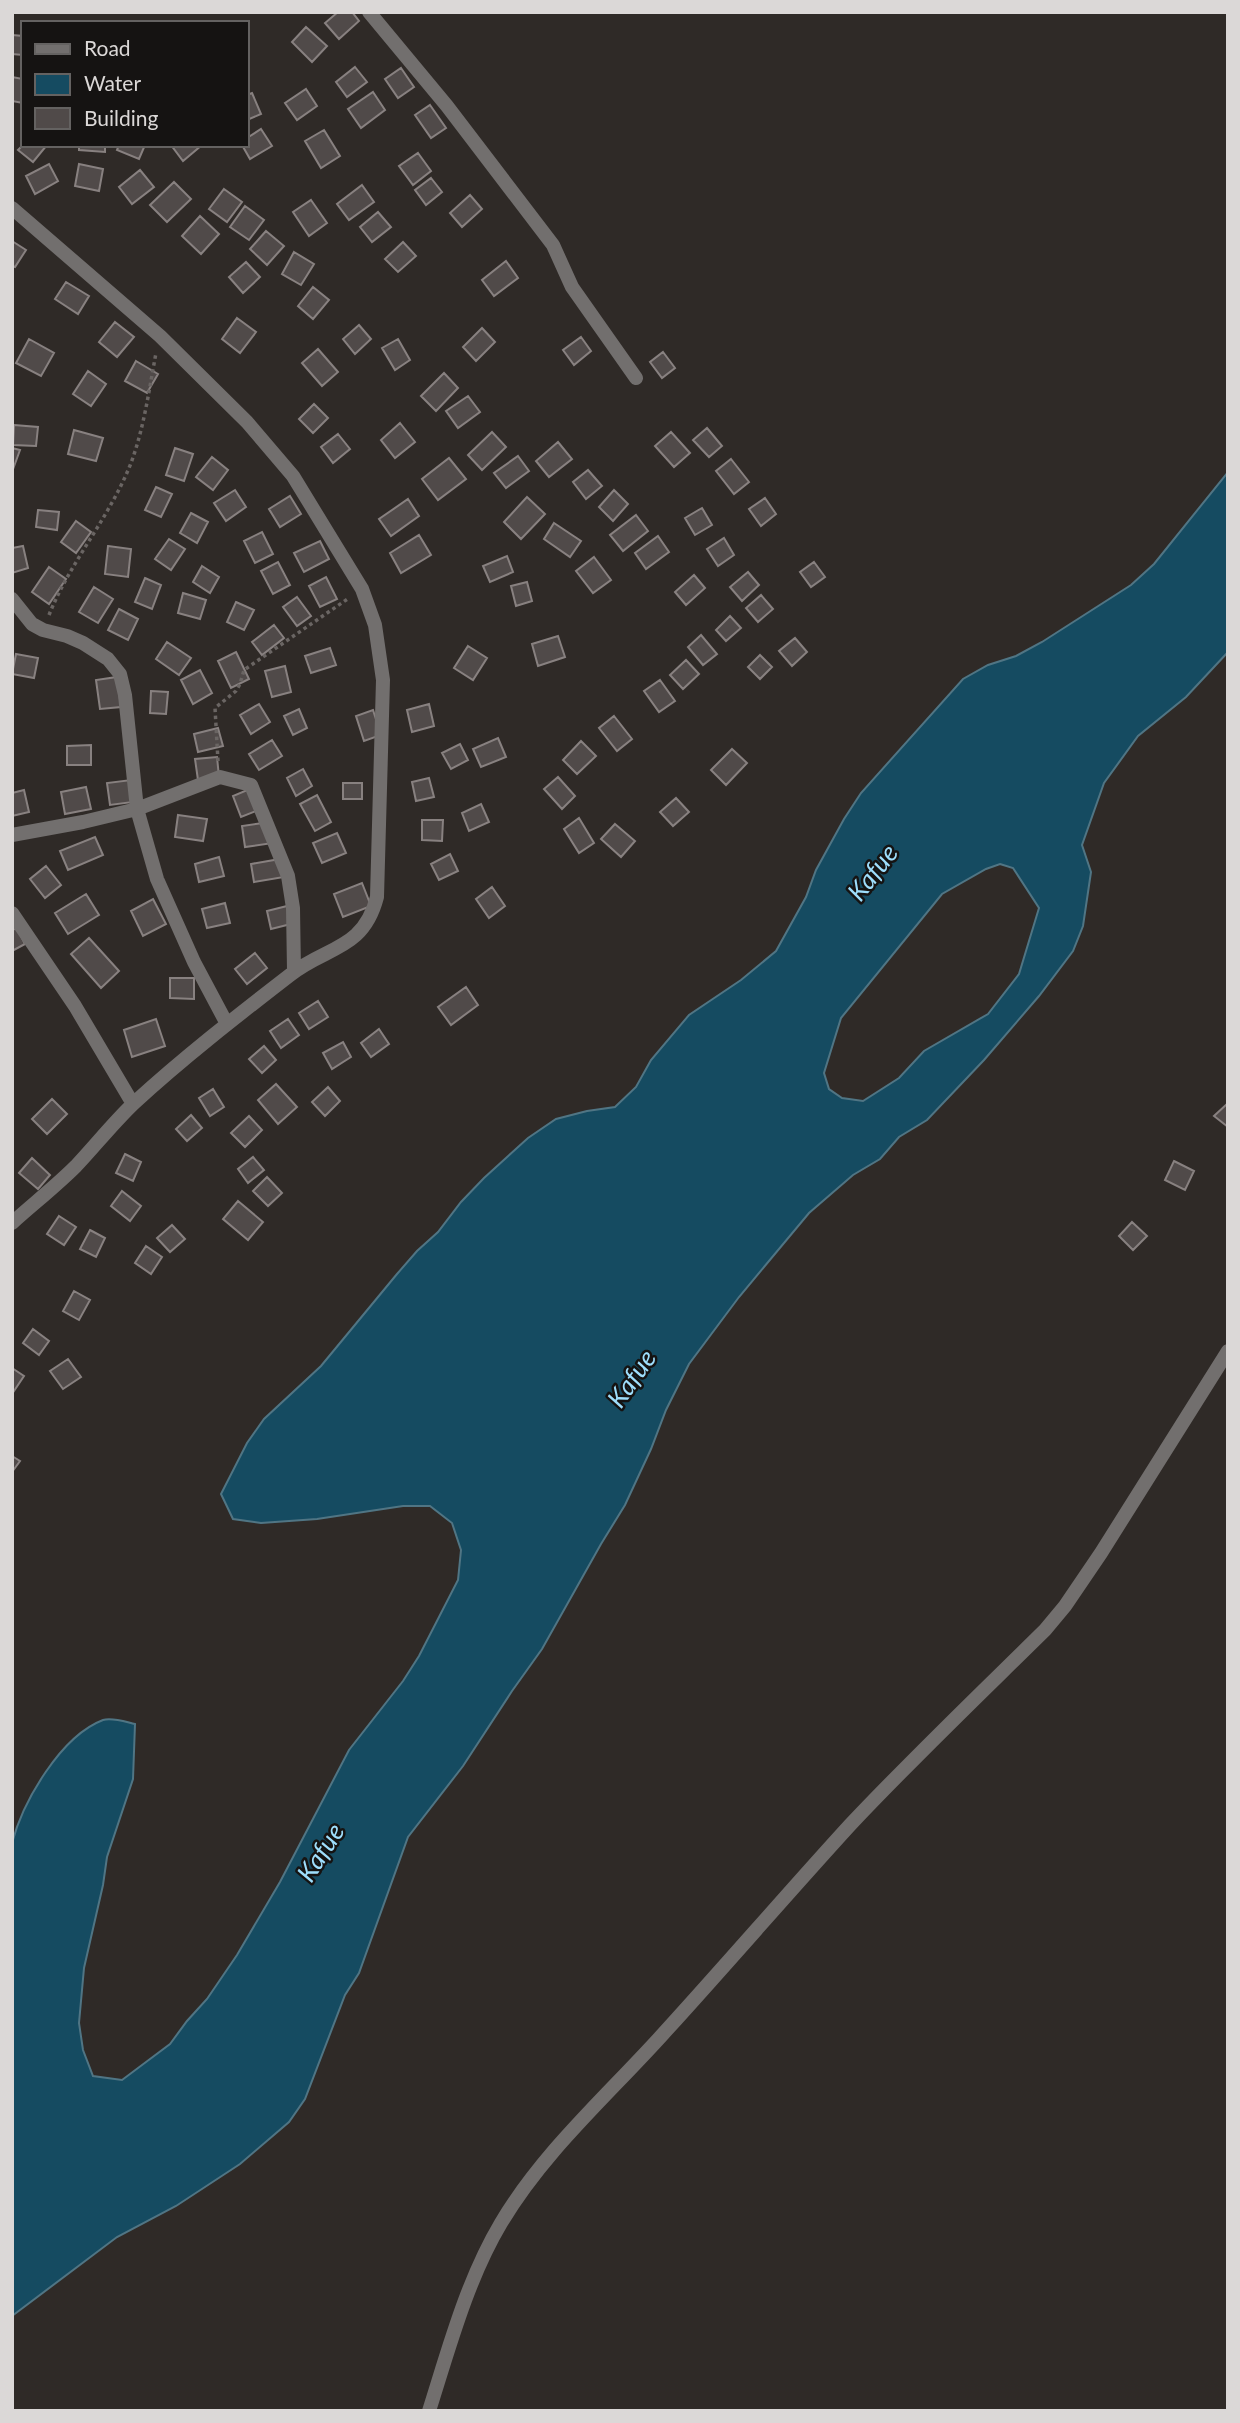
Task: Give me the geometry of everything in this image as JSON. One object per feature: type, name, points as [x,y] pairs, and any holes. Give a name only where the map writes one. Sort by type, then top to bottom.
[{"type":"street","points":[[369,12],[447,106],[553,245],[572,287],[636,378]]},
{"type":"street","points":[[12,208],[160,336],[247,422],[293,477],[362,589],[375,625],[383,680],[377,897],[372,916],[358,934],[334,951],[294,971],[133,1104],[74,1167],[12,1223]]},
{"type":"street","points":[[12,599],[32,624],[43,631],[67,636],[83,643],[108,659],[120,674],[125,695],[137,808],[157,879],[194,962],[227,1024]]},
{"type":"street","points":[[12,835],[137,808],[220,777],[251,786],[288,876],[293,908],[294,971]]},
{"type":"street","points":[[12,913],[75,1006],[133,1104]]},
{"type":"street","points":[[429,2411],[482,2261],[519,2194],[543,2162],[662,2036],[849,1826],[1052,1622],[1101,1553],[1228,1351]]},
{"type":"path","points":[[43,631],[58,591],[103,518],[130,464],[140,434],[160,336]]},
{"type":"path","points":[[220,777],[214,713],[218,705],[236,691],[244,670],[362,589]]},
{"type":"water","name":"Kafue","points":[[1228,472],[1228,652],[1186,697],[1138,736],[1104,783],[1082,845],[1091,872],[1083,926],[1073,951],[1039,996],[984,1060],[927,1120],[899,1137],[880,1159],[853,1175],[809,1213],[739,1297],[689,1364],[625,1505],[542,1649],[463,1766],[408,1837],[359,1973],[345,1995],[305,2099],[289,2122],[240,2164],[176,2206],[117,2237],[12,2316],[12,1843],[17,1826],[35,1790],[59,1755],[87,1728],[107,1719],[135,1724],[133,1779],[107,1857],[84,1968],[79,2023],[83,2050],[93,2076],[122,2080],[170,2044],[207,1999],[237,1955],[280,1882],[349,1750],[403,1681],[458,1580],[461,1550],[452,1523],[430,1506],[403,1506],[317,1519],[261,1523],[233,1519],[221,1494],[247,1443],[264,1419],[321,1366],[397,1274],[438,1232],[484,1178],[528,1138],[556,1119],[615,1107],[636,1087],[651,1060],[689,1015],[741,980],[776,951],[806,897],[816,870],[861,793],[963,679],[1042,642],[1131,585],[1154,564]],"holes":[[[1000,864],[1013,868],[1039,908],[1019,974],[988,1014],[924,1051],[899,1078],[863,1101],[842,1098],[829,1089],[824,1073],[841,1018],[942,894],[986,869]]]},
{"type":"building","points":[[338,12],[352,12],[359,21],[339,39],[325,23]]},
{"type":"building","points":[[306,27],[327,46],[312,62],[292,42]]},
{"type":"building","points":[[12,35],[21,36],[21,55],[12,54]]},
{"type":"building","points":[[355,67],[367,82],[347,97],[336,82]]},
{"type":"building","points":[[401,68],[414,87],[398,98],[385,79]]},
{"type":"building","points":[[12,77],[21,79],[21,103],[12,101]]},
{"type":"building","points":[[306,89],[317,106],[297,120],[285,103]]},
{"type":"building","points":[[373,92],[385,110],[361,128],[348,109]]},
{"type":"building","points":[[252,93],[261,114],[248,120],[248,95]]},
{"type":"building","points":[[430,105],[446,128],[431,138],[415,115]]},
{"type":"building","points":[[261,129],[272,146],[250,159],[243,147],[248,147],[248,137]]},
{"type":"building","points":[[324,130],[340,156],[321,168],[305,141]]},
{"type":"building","points":[[21,147],[45,147],[33,162],[18,150]]},
{"type":"building","points":[[79,147],[105,147],[105,152],[79,150]]},
{"type":"building","points":[[118,147],[144,147],[139,159],[117,150]]},
{"type":"building","points":[[172,147],[200,147],[183,161]]},
{"type":"building","points":[[418,153],[431,171],[413,185],[399,166]]},
{"type":"building","points":[[49,164],[58,181],[35,194],[26,176]]},
{"type":"building","points":[[79,164],[103,169],[99,191],[75,186]]},
{"type":"building","points":[[140,170],[154,187],[132,204],[119,187]]},
{"type":"building","points":[[431,178],[442,192],[426,205],[415,190]]},
{"type":"building","points":[[174,182],[191,199],[167,222],[150,205]]},
{"type":"building","points":[[362,185],[374,202],[349,220],[337,204]]},
{"type":"building","points":[[224,189],[242,202],[227,222],[209,209]]},
{"type":"building","points":[[470,195],[482,209],[462,227],[450,213]]},
{"type":"building","points":[[311,200],[327,223],[309,236],[293,212]]},
{"type":"building","points":[[245,206],[264,220],[249,240],[230,227]]},
{"type":"building","points":[[378,212],[391,227],[372,242],[360,227]]},
{"type":"building","points":[[200,216],[219,234],[201,254],[182,236]]},
{"type":"building","points":[[266,231],[284,246],[267,265],[250,249]]},
{"type":"building","points":[[12,241],[26,250],[15,267],[12,266]]},
{"type":"building","points":[[403,242],[416,256],[398,272],[385,259]]},
{"type":"building","points":[[294,252],[314,264],[301,285],[282,274]]},
{"type":"building","points":[[506,261],[518,278],[494,296],[482,280]]},
{"type":"building","points":[[246,262],[260,277],[243,293],[229,277]]},
{"type":"building","points":[[66,282],[89,296],[78,314],[55,299]]},
{"type":"building","points":[[313,287],[329,300],[313,319],[298,306]]},
{"type":"building","points":[[237,318],[256,332],[240,353],[222,339]]},
{"type":"building","points":[[115,322],[134,337],[117,357],[99,342]]},
{"type":"building","points":[[359,325],[371,339],[355,354],[343,339]]},
{"type":"building","points":[[482,328],[495,342],[476,361],[463,347]]},
{"type":"building","points":[[581,337],[591,351],[574,365],[563,350]]},
{"type":"building","points":[[29,339],[54,353],[41,376],[16,363]]},
{"type":"building","points":[[398,339],[410,360],[395,370],[382,348]]},
{"type":"building","points":[[318,349],[338,372],[322,386],[302,363]]},
{"type":"building","points":[[663,352],[675,368],[662,378],[650,362]]},
{"type":"building","points":[[136,361],[158,374],[147,393],[125,381]]},
{"type":"building","points":[[88,371],[106,384],[91,406],[73,394]]},
{"type":"building","points":[[444,373],[458,388],[436,411],[421,396]]},
{"type":"building","points":[[468,396],[480,412],[458,428],[446,411]]},
{"type":"building","points":[[314,404],[328,418],[313,433],[299,419]]},
{"type":"building","points":[[400,423],[415,442],[395,458],[381,440]]},
{"type":"building","points":[[14,425],[38,427],[36,446],[13,445]]},
{"type":"building","points":[[707,428],[722,446],[709,457],[693,440]]},
{"type":"building","points":[[74,430],[103,438],[96,461],[68,454]]},
{"type":"building","points":[[492,432],[506,447],[482,470],[468,455]]},
{"type":"building","points":[[671,432],[690,453],[674,467],[655,446]]},
{"type":"building","points":[[338,434],[350,449],[333,463],[321,447]]},
{"type":"building","points":[[558,442],[572,459],[549,477],[536,461]]},
{"type":"building","points":[[12,448],[20,450],[12,472]]},
{"type":"building","points":[[175,448],[193,454],[184,481],[166,475]]},
{"type":"building","points":[[518,456],[529,471],[506,488],[494,473]]},
{"type":"building","points":[[212,457],[228,470],[213,490],[196,477]]},
{"type":"building","points":[[449,458],[466,479],[438,500],[422,479]]},
{"type":"building","points":[[731,459],[749,482],[734,494],[716,471]]},
{"type":"building","points":[[588,470],[602,486],[586,499],[573,482]]},
{"type":"building","points":[[156,487],[172,494],[161,517],[145,510]]},
{"type":"building","points":[[235,490],[246,507],[226,521],[214,503]]},
{"type":"building","points":[[614,490],[628,504],[613,521],[599,507]]},
{"type":"building","points":[[290,496],[301,514],[280,527],[269,509]]},
{"type":"building","points":[[527,497],[545,514],[521,539],[504,522]]},
{"type":"building","points":[[765,498],[776,514],[761,526],[749,509]]},
{"type":"building","points":[[408,499],[419,516],[391,536],[379,519]]},
{"type":"building","points":[[702,508],[712,525],[695,535],[685,518]]},
{"type":"building","points":[[38,510],[59,512],[57,530],[36,527]]},
{"type":"building","points":[[191,513],[208,522],[197,543],[180,533]]},
{"type":"building","points":[[636,515],[648,531],[623,551],[610,535]]},
{"type":"building","points":[[76,521],[91,532],[76,553],[61,542]]},
{"type":"building","points":[[554,523],[581,541],[570,557],[544,539]]},
{"type":"building","points":[[262,532],[273,554],[255,563],[244,541]]},
{"type":"building","points":[[419,535],[431,555],[401,573],[390,553]]},
{"type":"building","points":[[658,536],[669,552],[646,569],[635,553]]},
{"type":"building","points":[[724,538],[734,555],[718,566],[707,549]]},
{"type":"building","points":[[169,539],[185,549],[171,570],[155,559]]},
{"type":"building","points":[[320,541],[329,559],[304,572],[294,553]]},
{"type":"building","points":[[23,546],[28,568],[12,573],[12,548]]},
{"type":"building","points":[[108,546],[131,549],[128,577],[105,574]]},
{"type":"building","points":[[507,556],[513,572],[490,582],[483,566]]},
{"type":"building","points":[[594,557],[611,580],[593,593],[576,571]]},
{"type":"building","points":[[278,562],[290,585],[273,594],[261,571]]},
{"type":"building","points":[[814,562],[825,577],[811,587],[800,572]]},
{"type":"building","points":[[202,566],[219,577],[210,593],[193,582]]},
{"type":"building","points":[[49,567],[66,579],[49,604],[32,592]]},
{"type":"building","points":[[748,572],[759,585],[742,601],[730,587]]},
{"type":"building","points":[[694,575],[705,588],[686,605],[675,592]]},
{"type":"building","points":[[326,577],[337,599],[320,607],[309,586]]},
{"type":"building","points":[[145,578],[161,585],[152,609],[135,602]]},
{"type":"building","points":[[527,582],[532,601],[516,606],[511,586]]},
{"type":"building","points":[[94,587],[113,599],[98,623],[79,612]]},
{"type":"building","points":[[183,593],[206,600],[200,619],[178,613]]},
{"type":"building","points":[[761,595],[773,609],[758,622],[746,608]]},
{"type":"building","points":[[297,597],[311,616],[297,626],[283,607]]},
{"type":"building","points":[[236,602],[254,610],[244,630],[227,622]]},
{"type":"building","points":[[119,609],[138,619],[128,640],[108,630]]},
{"type":"building","points":[[730,616],[741,628],[726,641],[716,630]]},
{"type":"building","points":[[274,625],[284,638],[262,655],[252,642]]},
{"type":"building","points":[[701,635],[717,654],[703,665],[688,647]]},
{"type":"building","points":[[558,636],[565,657],[538,666],[532,644]]},
{"type":"building","points":[[795,638],[807,652],[792,666],[779,651]]},
{"type":"building","points":[[167,642],[191,658],[179,675],[156,659]]},
{"type":"building","points":[[468,646],[487,658],[473,680],[454,668]]},
{"type":"building","points":[[330,648],[336,665],[311,673],[305,656]]},
{"type":"building","points":[[236,652],[249,679],[231,688],[218,661]]},
{"type":"building","points":[[16,654],[38,658],[34,678],[12,674]]},
{"type":"building","points":[[760,655],[772,667],[760,679],[748,667]]},
{"type":"building","points":[[686,660],[699,674],[683,689],[670,675]]},
{"type":"building","points":[[285,666],[291,692],[272,697],[265,671]]},
{"type":"building","points":[[200,670],[212,693],[193,704],[181,680]]},
{"type":"building","points":[[117,677],[121,707],[100,709],[96,680]]},
{"type":"building","points":[[660,680],[675,701],[659,712],[644,691]]},
{"type":"building","points":[[151,691],[168,692],[166,714],[150,713]]},
{"type":"building","points":[[259,704],[270,722],[251,734],[240,715]]},
{"type":"building","points":[[429,704],[434,726],[412,732],[407,710]]},
{"type":"building","points":[[299,709],[307,728],[293,735],[284,716]]},
{"type":"building","points":[[373,710],[381,735],[364,741],[356,716]]},
{"type":"building","points":[[614,716],[632,739],[617,751],[599,728]]},
{"type":"building","points":[[218,728],[223,746],[198,752],[194,734]]},
{"type":"building","points":[[498,738],[506,757],[481,767],[473,749]]},
{"type":"building","points":[[272,740],[282,756],[259,770],[249,754]]},
{"type":"building","points":[[581,741],[596,756],[577,774],[563,760]]},
{"type":"building","points":[[460,744],[468,760],[451,769],[442,753]]},
{"type":"building","points":[[91,745],[91,765],[67,765],[67,746]]},
{"type":"building","points":[[732,749],[747,763],[726,785],[711,770]]},
{"type":"building","points":[[217,757],[219,777],[198,780],[195,759]]},
{"type":"building","points":[[303,769],[312,786],[296,796],[287,778]]},
{"type":"building","points":[[558,777],[575,796],[562,809],[544,789]]},
{"type":"building","points":[[429,778],[434,797],[416,801],[412,782]]},
{"type":"building","points":[[131,780],[133,802],[110,805],[107,783]]},
{"type":"building","points":[[343,783],[362,783],[362,799],[343,799]]},
{"type":"building","points":[[86,787],[91,809],[65,814],[61,792]]},
{"type":"building","points":[[252,788],[261,809],[241,817],[233,796]]},
{"type":"building","points":[[24,790],[29,812],[12,816],[12,793]]},
{"type":"building","points":[[317,795],[331,822],[315,831],[300,804]]},
{"type":"building","points":[[676,798],[689,812],[673,826],[660,812]]},
{"type":"building","points":[[481,804],[489,822],[469,831],[462,813]]},
{"type":"building","points":[[178,815],[207,819],[203,841],[175,837]]},
{"type":"building","points":[[579,818],[594,843],[579,853],[564,829]]},
{"type":"building","points":[[422,820],[443,820],[442,841],[422,840]]},
{"type":"building","points":[[270,822],[273,843],[245,847],[242,826]]},
{"type":"building","points":[[615,824],[635,841],[621,857],[601,839]]},
{"type":"building","points":[[337,833],[346,853],[322,863],[313,843]]},
{"type":"building","points":[[95,837],[103,855],[68,870],[60,851]]},
{"type":"building","points":[[450,854],[458,871],[439,880],[431,864]]},
{"type":"building","points":[[219,857],[224,876],[199,882],[195,864]]},
{"type":"building","points":[[280,859],[284,877],[254,882],[251,864]]},
{"type":"building","points":[[46,866],[61,885],[45,898],[30,879]]},
{"type":"building","points":[[362,883],[371,906],[343,917],[334,894]]},
{"type":"building","points":[[492,887],[505,906],[489,918],[476,899]]},
{"type":"building","points":[[86,894],[99,915],[68,934],[55,913]]},
{"type":"building","points":[[153,899],[166,924],[143,936],[131,911]]},
{"type":"building","points":[[225,903],[230,923],[207,928],[202,909]]},
{"type":"building","points":[[287,906],[291,924],[271,929],[267,911]]},
{"type":"building","points":[[17,928],[25,944],[12,951],[12,930]]},
{"type":"building","points":[[89,938],[119,971],[101,988],[71,954]]},
{"type":"building","points":[[255,953],[267,968],[247,984],[235,969]]},
{"type":"building","points":[[170,978],[194,978],[194,999],[170,998]]},
{"type":"building","points":[[466,987],[478,1005],[451,1025],[438,1007]]},
{"type":"building","points":[[318,1001],[328,1017],[309,1029],[299,1013]]},
{"type":"building","points":[[156,1019],[165,1046],[132,1057],[124,1030]]},
{"type":"building","points":[[288,1019],[299,1035],[281,1048],[270,1031]]},
{"type":"building","points":[[379,1029],[389,1044],[371,1057],[361,1043]]},
{"type":"building","points":[[343,1042],[351,1057],[332,1069],[323,1053]]},
{"type":"building","points":[[264,1046],[276,1060],[262,1073],[249,1059]]},
{"type":"building","points":[[276,1084],[297,1107],[278,1124],[258,1100]]},
{"type":"building","points":[[328,1087],[340,1101],[325,1116],[312,1102]]},
{"type":"building","points":[[213,1089],[224,1107],[210,1116],[199,1098]]},
{"type":"building","points":[[52,1099],[67,1114],[47,1134],[32,1119]]},
{"type":"building","points":[[1228,1103],[1228,1127],[1214,1116]]},
{"type":"building","points":[[191,1115],[202,1128],[187,1141],[176,1129]]},
{"type":"building","points":[[249,1116],[262,1130],[245,1147],[231,1133]]},
{"type":"building","points":[[125,1154],[141,1162],[133,1181],[116,1173]]},
{"type":"building","points":[[253,1157],[264,1170],[248,1183],[238,1169]]},
{"type":"building","points":[[32,1158],[50,1175],[38,1189],[19,1173]]},
{"type":"building","points":[[1174,1161],[1194,1171],[1185,1190],[1165,1180]]},
{"type":"building","points":[[267,1177],[282,1193],[268,1206],[253,1191]]},
{"type":"building","points":[[122,1191],[141,1206],[130,1221],[111,1206]]},
{"type":"building","points":[[238,1201],[263,1222],[248,1240],[223,1219]]},
{"type":"building","points":[[59,1216],[76,1227],[64,1245],[47,1234]]},
{"type":"building","points":[[1132,1222],[1147,1236],[1133,1250],[1119,1236]]},
{"type":"building","points":[[172,1225],[185,1239],[170,1252],[157,1238]]},
{"type":"building","points":[[90,1230],[105,1238],[96,1257],[80,1249]]},
{"type":"building","points":[[146,1246],[162,1257],[151,1274],[135,1263]]},
{"type":"building","points":[[74,1291],[90,1300],[79,1320],[63,1311]]},
{"type":"building","points":[[33,1329],[49,1341],[39,1355],[23,1343]]},
{"type":"building","points":[[68,1359],[81,1377],[63,1389],[50,1371]]},
{"type":"building","points":[[12,1368],[24,1376],[12,1394]]},
{"type":"building","points":[[12,1456],[20,1461],[12,1472]]}]
